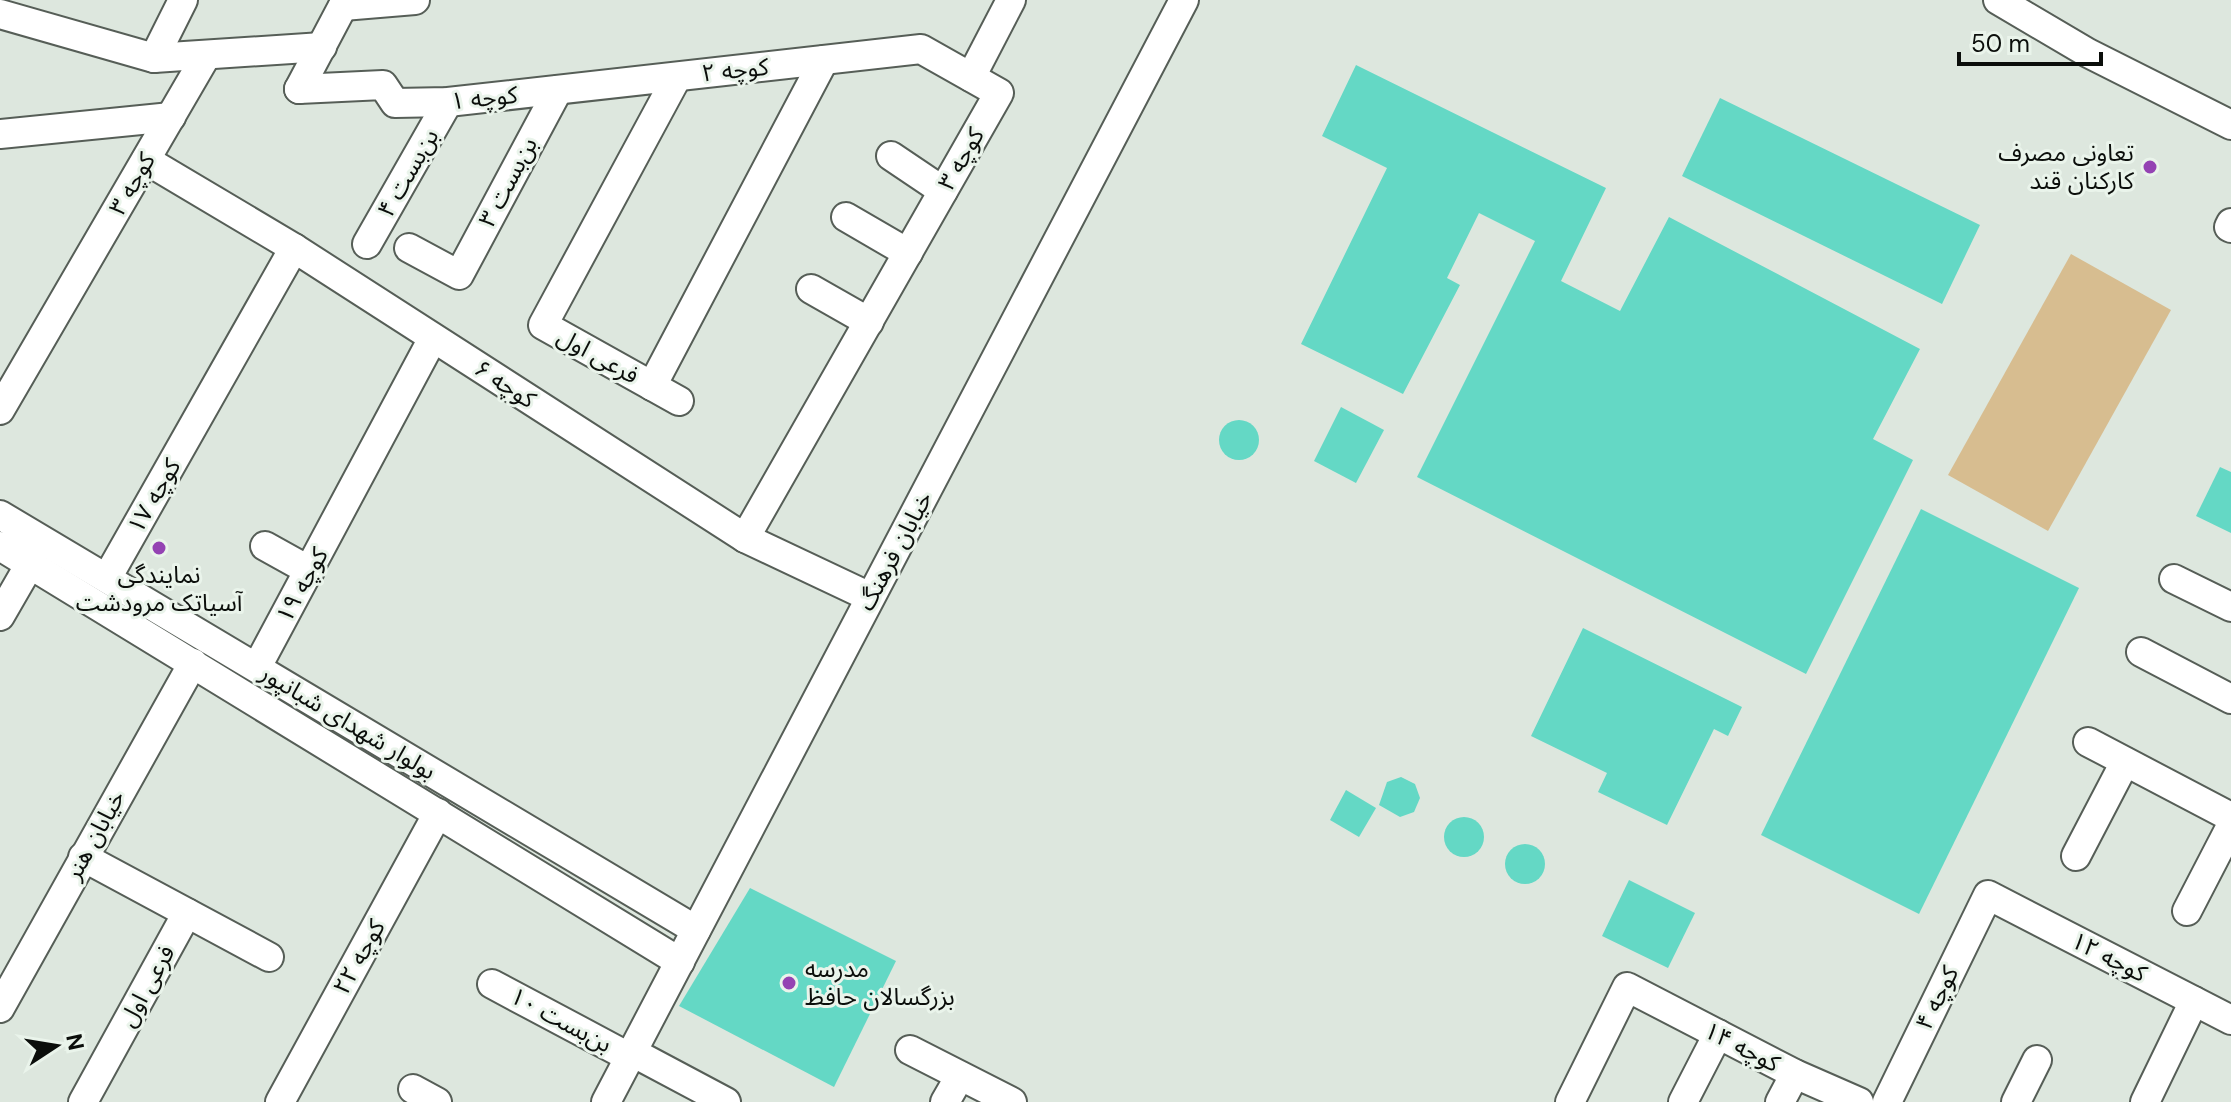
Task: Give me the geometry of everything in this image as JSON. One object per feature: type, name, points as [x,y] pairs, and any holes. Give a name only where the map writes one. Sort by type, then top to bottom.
[{"type":"street","points":[[154,58],[183,0]]},
{"type":"street","points":[[0,14],[40,12],[154,58],[322,47],[345,3],[415,0]]},
{"type":"street","points":[[971,77],[1011,0]]},
{"type":"street","name":"خیابان فرهنگ","points":[[606,1102],[1184,0]]},
{"type":"street","points":[[1998,0],[2088,53],[2231,125]]},
{"type":"street","name":"کوچه ۱","points":[[322,47],[299,89],[383,85],[395,103],[448,102],[677,77]]},
{"type":"street","name":"کوچه ۲","points":[[543,325],[677,77],[921,49],[971,77]]},
{"type":"street","name":"کوچه ۳","points":[[0,410],[206,56]]},
{"type":"street","points":[[652,386],[824,60]]},
{"type":"street","name":"کوچه ۳","points":[[908,253],[999,93],[971,77]]},
{"type":"street","name":"بن‌بست ۳","points":[[409,248],[459,275],[558,90]]},
{"type":"street","name":"بن‌بست ۴","points":[[367,244],[448,102]]},
{"type":"street","points":[[0,134],[171,117]]},
{"type":"street","points":[[891,156],[943,191]]},
{"type":"street","name":"کوچه ۶","points":[[146,160],[294,248],[745,538],[870,597]]},
{"type":"street","points":[[745,538],[908,253],[846,217]]},
{"type":"street","name":"کوچه ۱۷","points":[[107,578],[294,248]]},
{"type":"street","points":[[811,289],[869,322]]},
{"type":"street","name":"فرعی اول","points":[[543,325],[679,401]]},
{"type":"street","name":"کوچه ۱۹","points":[[257,667],[433,338]]},
{"type":"street","name":"بولوار شهدای شبانپور","points":[[0,515],[107,578],[193,663],[680,962]]},
{"type":"street","name":"بولوار شهدای شبانپور","points":[[0,546],[30,564],[257,667],[696,930]]},
{"type":"street","points":[[265,546],[310,571]]},
{"type":"street","points":[[0,616],[30,564]]},
{"type":"street","points":[[2174,579],[2231,607]]},
{"type":"street","points":[[2141,652],[2231,699]]},
{"type":"street","name":"خیابان هنر","points":[[0,1008],[193,663]]},
{"type":"street","points":[[2088,742],[2231,817]]},
{"type":"street","points":[[2076,856],[2125,762]]},
{"type":"street","name":"کوچه ۲۲","points":[[280,1102],[438,813]]},
{"type":"street","points":[[2187,911],[2231,826]]},
{"type":"street","points":[[83,857],[269,957]]},
{"type":"street","name":"کوچه ۱۲","points":[[1988,895],[2231,1020]]},
{"type":"street","name":"کوچه ۴","points":[[1887,1102],[1988,895]]},
{"type":"street","points":[[621,926],[638,897]]},
{"type":"street","name":"فرعی اول","points":[[83,1102],[187,913]]},
{"type":"street","name":"بن‌بست ۱۰","points":[[492,984],[631,1054]]},
{"type":"street","name":"کوچه ۱۴","points":[[1570,1102],[1627,987],[1795,1074],[1859,1102]]},
{"type":"street","points":[[2145,1102],[2194,1001]]},
{"type":"street","points":[[1683,1102],[1718,1034]]},
{"type":"street","points":[[910,1050],[1012,1102]]},
{"type":"street","points":[[631,1054],[726,1102]]},
{"type":"street","points":[[2016,1102],[2037,1060]]},
{"type":"street","points":[[1780,1102],[1795,1074]]},
{"type":"street","points":[[945,1102],[960,1076]]},
{"type":"shaded area","points":[[2071,254],[2171,310],[2048,531],[1948,475]]},
{"type":"building","points":[[1356,65],[1606,188],[1561,281],[1620,311],[1669,217],[1920,349],[1873,439],[1913,460],[1806,674],[1417,477],[1535,241],[1479,213],[1447,278],[1460,285],[1403,394],[1301,344],[1387,168],[1322,136]]},
{"type":"building","points":[[1720,98],[1980,225],[1942,304],[1682,176]]},
{"type":"building","points":[[1341,407],[1384,430],[1356,483],[1314,461]]},
{"type":"building","points":[[1239,420],[1253,426],[1259,440],[1253,454],[1239,460],[1225,454],[1219,440],[1225,426]]},
{"type":"building","points":[[2220,467],[2231,472],[2231,533],[2196,516]]},
{"type":"building","points":[[1921,509],[2079,588],[1919,914],[1761,835]]},
{"type":"building","points":[[1583,628],[1742,707],[1728,736],[1714,729],[1667,825],[1598,792],[1607,773],[1531,736]]},
{"type":"building","points":[[1401,777],[1415,784],[1420,798],[1414,812],[1400,817],[1379,805],[1387,782]]},
{"type":"building","points":[[1346,790],[1376,808],[1359,837],[1330,820]]},
{"type":"building","points":[[1464,817],[1478,823],[1484,837],[1478,851],[1464,857],[1450,851],[1444,837],[1450,823]]},
{"type":"building","points":[[1525,844],[1539,850],[1545,864],[1539,878],[1525,884],[1511,878],[1505,864],[1511,850]]},
{"type":"building","points":[[1629,880],[1695,913],[1668,968],[1602,936]]},
{"type":"building","name":"مدرسه بزرگسالان حافظ","points":[[750,888],[896,961],[834,1087],[679,1006]]},
{"type":"place","name":"تعاونی مصرف کارکنان قند","points":[[2150,167]]},
{"type":"place","name":"نمایندگی آسیاتک مرودشت","points":[[159,548]]},
{"type":"place","name":"مدرسه بزرگسالان حافظ","points":[[789,983]]}]
